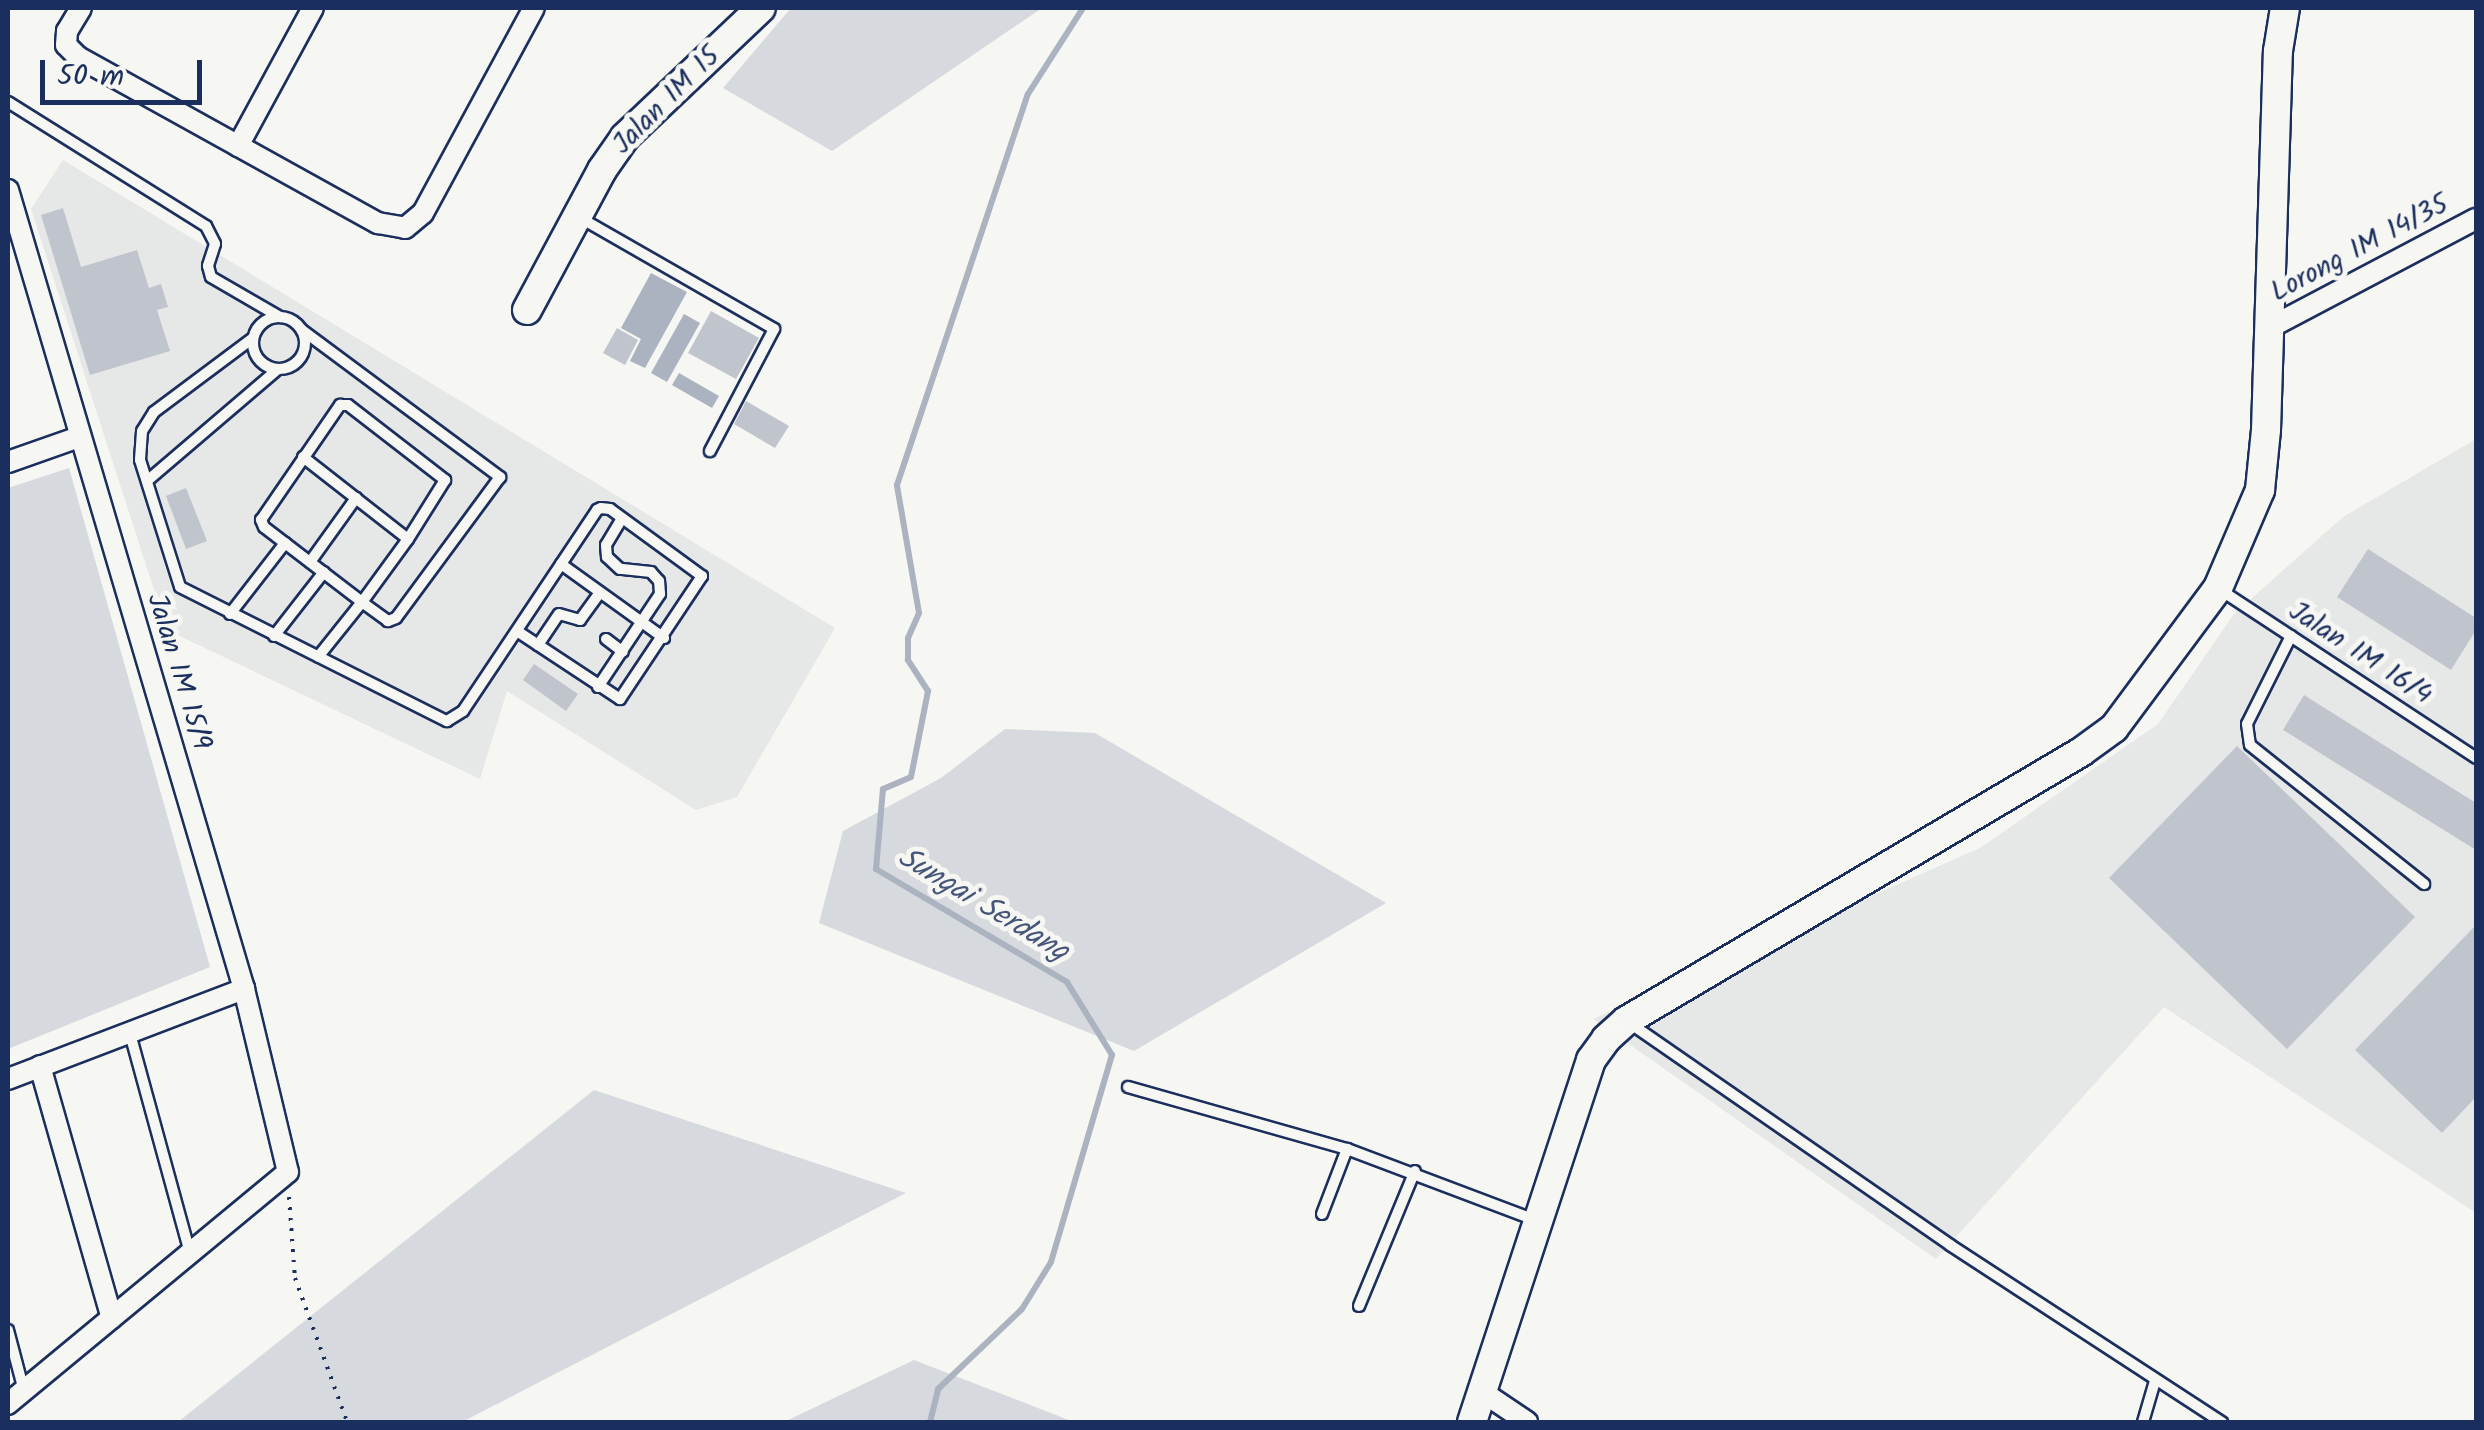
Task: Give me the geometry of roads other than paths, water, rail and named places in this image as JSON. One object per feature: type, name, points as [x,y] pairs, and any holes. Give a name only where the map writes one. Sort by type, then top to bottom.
[{"type":"street","points":[[80,8],[67,31],[66,45],[78,57],[378,223],[405,228],[416,223],[534,8]]},
{"type":"street","points":[[238,146],[313,8]]},
{"type":"street","name":"Jalan IM 15","points":[[527,310],[577,216],[626,136],[761,8]]},
{"type":"street","points":[[1472,1422],[1591,1060],[1626,1021],[2114,728],[2218,588],[2260,490],[2278,51],[2285,8]]},
{"type":"street","name":"Jalan IM 15/9","points":[[8,190],[244,988],[288,1172],[189,1250]]},
{"type":"street","name":"Lorong IM 14/35","points":[[2269,328],[2476,219]]},
{"type":"street","points":[[8,462],[79,437]]},
{"type":"street","points":[[8,1078],[244,988]]},
{"type":"street","points":[[40,1066],[112,1318]]},
{"type":"street","points":[[16,1398],[189,1250]]},
{"type":"street","points":[[1484,1393],[1527,1422]]},
{"type":"lane","points":[[8,102],[206,226],[215,244],[208,266],[210,277],[302,330],[500,477],[393,621],[362,602],[264,527],[262,516],[344,403],[442,474],[444,487],[362,602],[318,657]]},
{"type":"lane","points":[[577,216],[774,329],[710,451]]},
{"type":"lane","points":[[280,317],[260,325],[253,338],[154,412],[142,431],[139,453],[180,586],[447,721],[463,711],[597,510],[605,508],[622,518],[702,576],[624,696],[614,698],[517,631]]},
{"type":"lane","points":[[147,481],[278,370],[293,366],[304,353],[302,330]]},
{"type":"lane","points":[[253,338],[256,356],[278,370]]},
{"type":"lane","points":[[303,457],[408,538]]},
{"type":"lane","points":[[310,562],[356,498]]},
{"type":"lane","points":[[598,688],[643,623],[661,588],[651,572],[620,569],[607,557],[606,545],[622,518]]},
{"type":"lane","points":[[230,614],[285,543]]},
{"type":"lane","points":[[562,564],[664,638]]},
{"type":"lane","points":[[274,636],[324,572]]},
{"type":"lane","name":"Jalan IM 16/4","points":[[2218,588],[2473,756]]},
{"type":"lane","points":[[538,645],[558,614],[580,620],[600,592]]},
{"type":"lane","points":[[2291,636],[2246,724],[2250,745],[2424,884]]},
{"type":"lane","points":[[606,640],[623,652]]},
{"type":"lane","points":[[2473,756],[2476,743]]},
{"type":"lane","points":[[1626,1021],[2155,1381],[2222,1422]]},
{"type":"lane","points":[[130,1030],[189,1250]]},
{"type":"lane","points":[[1128,1087],[1346,1148],[1415,1171],[1540,1223]]},
{"type":"lane","points":[[1322,1214],[1346,1148]]},
{"type":"lane","points":[[1358,1306],[1415,1171]]},
{"type":"lane","points":[[8,1330],[16,1398]]},
{"type":"lane","points":[[2144,1422],[2155,1381]]},
{"type":"waterway","name":"Sungai Serdang","points":[[930,1422],[938,1389],[1022,1309],[1051,1262],[1112,1055],[1067,982],[876,869],[883,789],[911,777],[928,691],[908,660],[908,638],[919,613],[897,485],[1028,94],[1083,8]]}]
